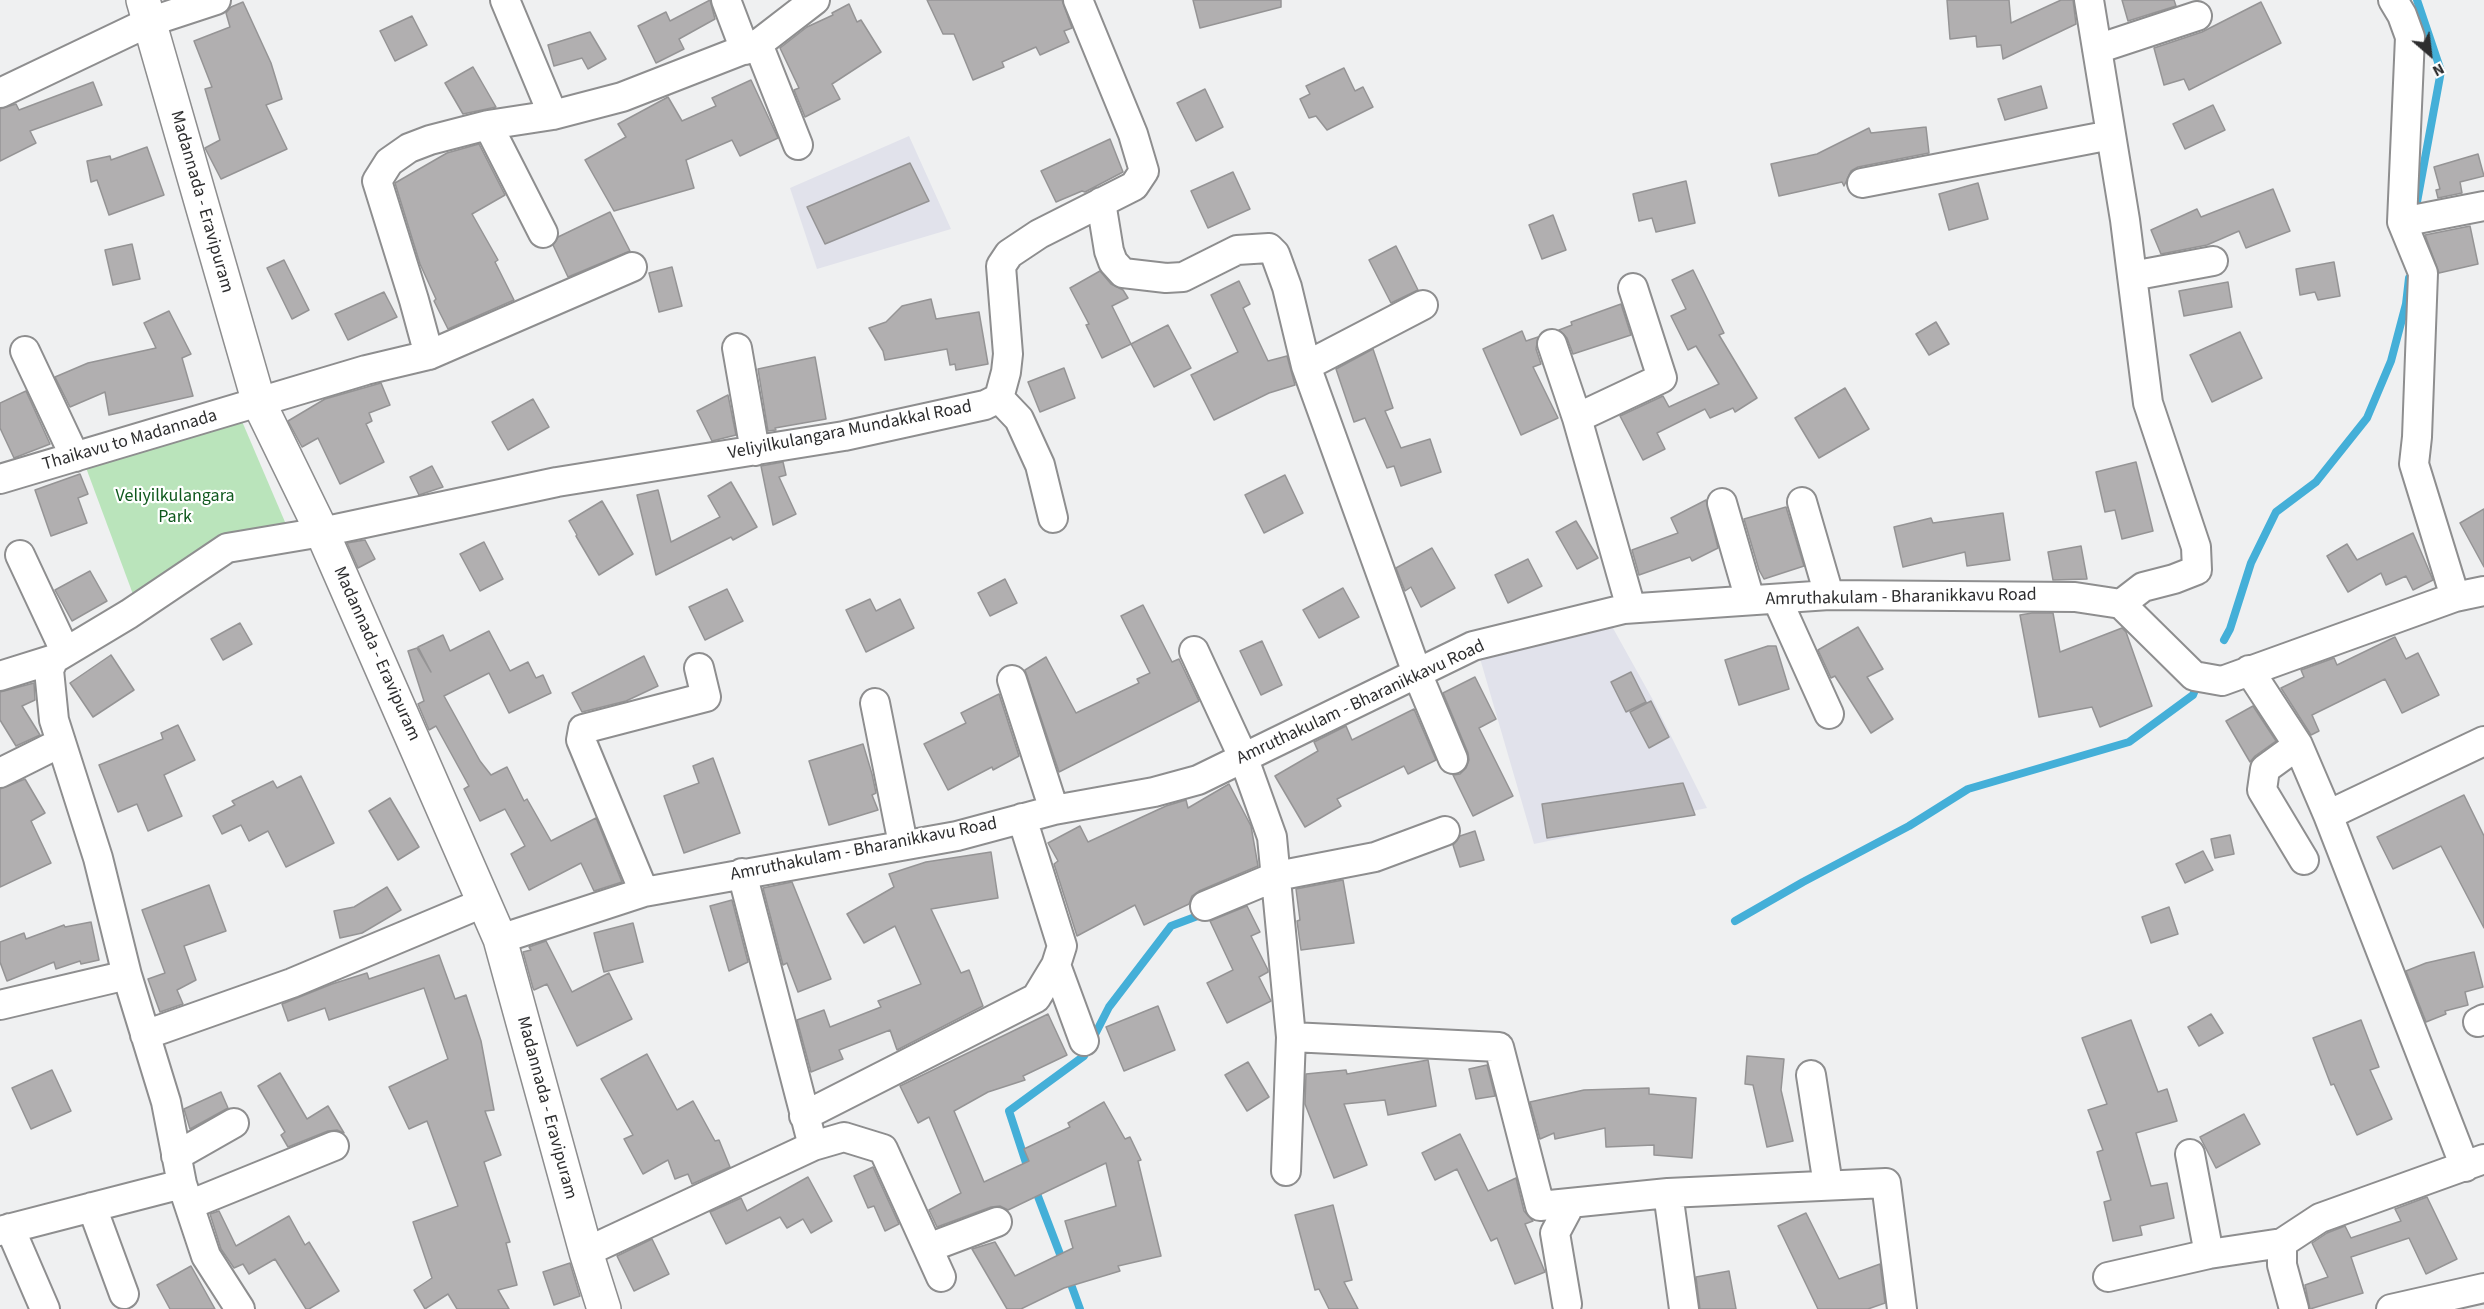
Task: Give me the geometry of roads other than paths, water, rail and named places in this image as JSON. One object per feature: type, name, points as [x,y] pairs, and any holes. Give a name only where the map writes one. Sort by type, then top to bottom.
[{"type":"main road","name":"Madannada - Eravipuram","points":[[146,11],[259,403],[322,532],[500,939],[586,1252],[596,1307]]},
{"type":"street","points":[[0,93],[146,11],[216,0]]},
{"type":"street","points":[[505,0],[553,115]]},
{"type":"street","points":[[726,0],[798,145]]},
{"type":"street","points":[[429,355],[377,181],[389,162],[409,148],[488,125],[553,115],[622,97],[751,47],[815,0]]},
{"type":"street","points":[[1053,518],[1040,465],[1019,419],[999,398],[1008,354],[1000,267],[1009,254],[1039,234],[1134,186],[1144,171],[1133,134],[1078,0]]},
{"type":"street","points":[[2089,0],[2132,276],[2148,403],[2196,547],[2197,570],[2144,587],[2121,604],[2194,676],[2222,681],[2455,597],[2484,591]]},
{"type":"street","points":[[2393,0],[2402,15],[2410,37],[2402,222],[2423,273],[2414,464],[2455,597]]},
{"type":"street","points":[[2097,49],[2197,16]]},
{"type":"street","points":[[488,125],[543,233]]},
{"type":"street","points":[[1862,183],[2111,135]]},
{"type":"street","points":[[1101,202],[1109,251],[1113,262],[1123,273],[1166,278],[1183,277],[1237,250],[1269,248],[1275,254],[1283,276],[1306,366],[1417,673],[1453,759]]},
{"type":"street","points":[[2402,222],[2484,206]]},
{"type":"street","points":[[2132,276],[2212,261]]},
{"type":"street","name":"Thaikavu to Madannada","points":[[0,479],[389,364],[429,355],[632,267]]},
{"type":"street","points":[[1577,418],[1662,378],[1633,288]]},
{"type":"street","points":[[1306,366],[1423,305]]},
{"type":"street","points":[[1552,344],[1577,418],[1631,608]]},
{"type":"street","points":[[737,348],[755,451]]},
{"type":"street","points":[[25,351],[75,457]]},
{"type":"street","name":"Veliyilkulangara Mundakkal Road","points":[[0,676],[59,655],[129,614],[227,548],[322,532],[557,482],[844,436],[986,405],[999,398]]},
{"type":"street","points":[[1802,502],[1829,596]]},
{"type":"street","points":[[1722,503],[1763,599],[1829,714]]},
{"type":"street","points":[[20,555],[59,655],[49,670],[50,697],[60,743],[98,858],[127,975],[166,1102],[185,1194],[206,1256],[240,1309]]},
{"type":"street","name":"Amruthakulam - Bharanikkavu Road","points":[[500,939],[644,892],[957,836],[1054,810],[1154,792],[1198,780],[1473,646],[1596,615],[1631,608],[1829,596],[2075,597],[2121,604]]},
{"type":"street","points":[[1194,651],[1244,759],[1272,837],[1291,1037],[1286,1171]]},
{"type":"street","points":[[644,892],[582,741],[583,729],[706,698],[699,668]]},
{"type":"street","points":[[2108,1276],[2210,1254],[2282,1243],[2320,1218],[2474,1163],[2298,745],[2249,670]]},
{"type":"street","points":[[1012,680],[1054,810]]},
{"type":"street","points":[[875,703],[903,844]]},
{"type":"street","points":[[2328,815],[2484,741]]},
{"type":"street","points":[[0,773],[60,743]]},
{"type":"street","points":[[2298,745],[2265,769],[2262,790],[2304,860]]},
{"type":"street","points":[[804,1116],[1036,998],[1056,965],[1062,946],[1022,818]]},
{"type":"street","points":[[1205,906],[1276,876],[1375,857],[1445,831]]},
{"type":"street","points":[[742,873],[813,1146]]},
{"type":"street","points":[[145,1035],[292,983],[485,902]]},
{"type":"street","points":[[1056,965],[1084,1041]]},
{"type":"street","points":[[0,1005],[127,975]]},
{"type":"street","points":[[1291,1037],[1499,1047],[1540,1206],[1668,1193],[1886,1182],[1902,1309]]},
{"type":"street","points":[[1811,1076],[1828,1185]]},
{"type":"street","points":[[176,1156],[234,1123]]},
{"type":"street","points":[[586,1252],[813,1146],[844,1137],[884,1149],[941,1277]]},
{"type":"street","points":[[45,1309],[5,1230],[92,1207],[185,1194],[334,1146]]},
{"type":"street","points":[[2190,1154],[2210,1254]]},
{"type":"street","points":[[1668,1193],[1684,1309]]},
{"type":"street","points":[[1568,1304],[1555,1233],[1571,1203]]},
{"type":"street","points":[[92,1207],[124,1294]]},
{"type":"street","points":[[928,1248],[997,1222]]},
{"type":"street","points":[[2282,1243],[2282,1265],[2294,1309]]},
{"type":"street","points":[[2391,1309],[2484,1288]]},
{"type":"waterway","points":[[2417,0],[2441,71],[2417,202]]},
{"type":"waterway","points":[[2224,640],[2230,629],[2251,563],[2276,512],[2316,482],[2367,418],[2391,361],[2406,304],[2409,278]]},
{"type":"waterway","points":[[1735,921],[1909,826],[1968,789],[2129,742],[2193,695],[2195,690]]},
{"type":"waterway","points":[[1029,1172],[1009,1111],[1084,1056],[1109,1007],[1171,926],[1203,914]]},
{"type":"waterway","points":[[1034,1186],[1063,1262]]},
{"type":"waterway","points":[[1068,1276],[1080,1309]]},
{"type":"park label","name":"Veliyilkulangara Park","points":[[175,507]]}]
